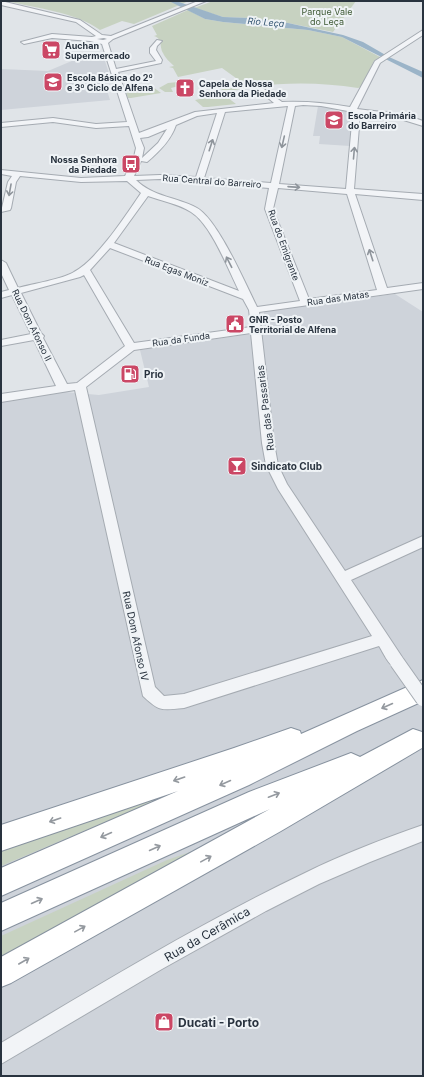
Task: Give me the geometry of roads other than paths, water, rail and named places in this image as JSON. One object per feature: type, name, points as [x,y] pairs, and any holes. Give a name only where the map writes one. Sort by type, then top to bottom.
[{"type":"highway","points":[[1,882],[240,776],[349,723],[423,690]]},
{"type":"highway","points":[[1,838],[234,760],[292,738],[349,723]]},
{"type":"highway","points":[[1,917],[258,801],[418,738]]},
{"type":"highway","points":[[1,974],[418,738]]},
{"type":"street","points":[[24,42],[52,36],[93,39],[97,42],[199,1]]},
{"type":"street","points":[[1,3],[78,21],[105,38],[114,71],[140,148],[140,156],[129,178]]},
{"type":"street","points":[[1,11],[13,5]]},
{"type":"street","points":[[383,292],[350,191],[355,110],[376,62],[423,32]]},
{"type":"street","points":[[114,71],[159,62],[153,55],[152,49],[159,41]]},
{"type":"street","points":[[257,86],[280,104]]},
{"type":"street","points":[[136,136],[145,135],[172,125],[187,116],[222,110],[280,104],[317,104],[410,119],[423,124]]},
{"type":"street","name":"Rua do Emigrante","points":[[292,104],[269,209],[305,302]]},
{"type":"street","points":[[199,180],[222,110]]},
{"type":"street","points":[[1,125],[54,120],[96,126],[132,124]]},
{"type":"street","points":[[144,160],[154,150],[172,125]]},
{"type":"street","name":"Rua Central do Barreiro","points":[[1,172],[74,180],[160,177],[423,197]]},
{"type":"street","points":[[4,208],[16,174]]},
{"type":"street","name":"Rua das Passarias","points":[[129,178],[139,188],[146,192],[194,210],[204,218],[214,232],[254,310],[268,443],[272,465],[282,486],[397,662],[423,699]]},
{"type":"street","points":[[1,295],[77,275],[86,270],[108,244],[146,192]]},
{"type":"street","name":"Rua Egas Moniz","points":[[108,244],[247,297]]},
{"type":"street","name":"Rua Dom Afonso II","points":[[1,263],[63,388]]},
{"type":"street","points":[[1,398],[80,386],[131,347],[86,270]]},
{"type":"street","name":"Rua das Matas","points":[[254,310],[423,286]]},
{"type":"street","name":"Rua da Funda","points":[[131,347],[256,329]]},
{"type":"street","points":[[1,343],[38,336]]},
{"type":"street","name":"Rua Dom Afonso IV","points":[[80,386],[148,691],[161,703],[184,701],[382,639]]},
{"type":"street","points":[[343,578],[423,541]]},
{"type":"street","name":"Rua da Cerâmica","points":[[1,1054],[237,915],[345,863],[423,833]]},
{"type":"water","name":"Rio Leça","points":[[169,1],[176,1],[223,17],[250,18],[288,23],[343,35],[363,42],[389,57],[423,72],[423,78],[342,37],[308,30],[205,19]]},
{"type":"place","name":"Auchan Supermercado","points":[[51,50]]},
{"type":"place","name":"Escola Básica do 2º e 3º Ciclo de Alfena","points":[[53,82]]},
{"type":"place","name":"Capela de Nossa Senhora da Piedade","points":[[185,88]]},
{"type":"place","name":"Escola Primária do Barreiro","points":[[334,120]]},
{"type":"place","name":"Nossa Senhora da Piedade","points":[[131,164]]},
{"type":"place","name":"GNR - Posto Territorial de Alfena","points":[[235,324]]},
{"type":"place","name":"Prio","points":[[130,374]]},
{"type":"place","name":"Sindicato Club","points":[[237,466]]},
{"type":"place","name":"Ducati - Porto","points":[[164,1022]]},
{"type":"park label","name":"Parque Vale do Leça","points":[[327,16]]}]
